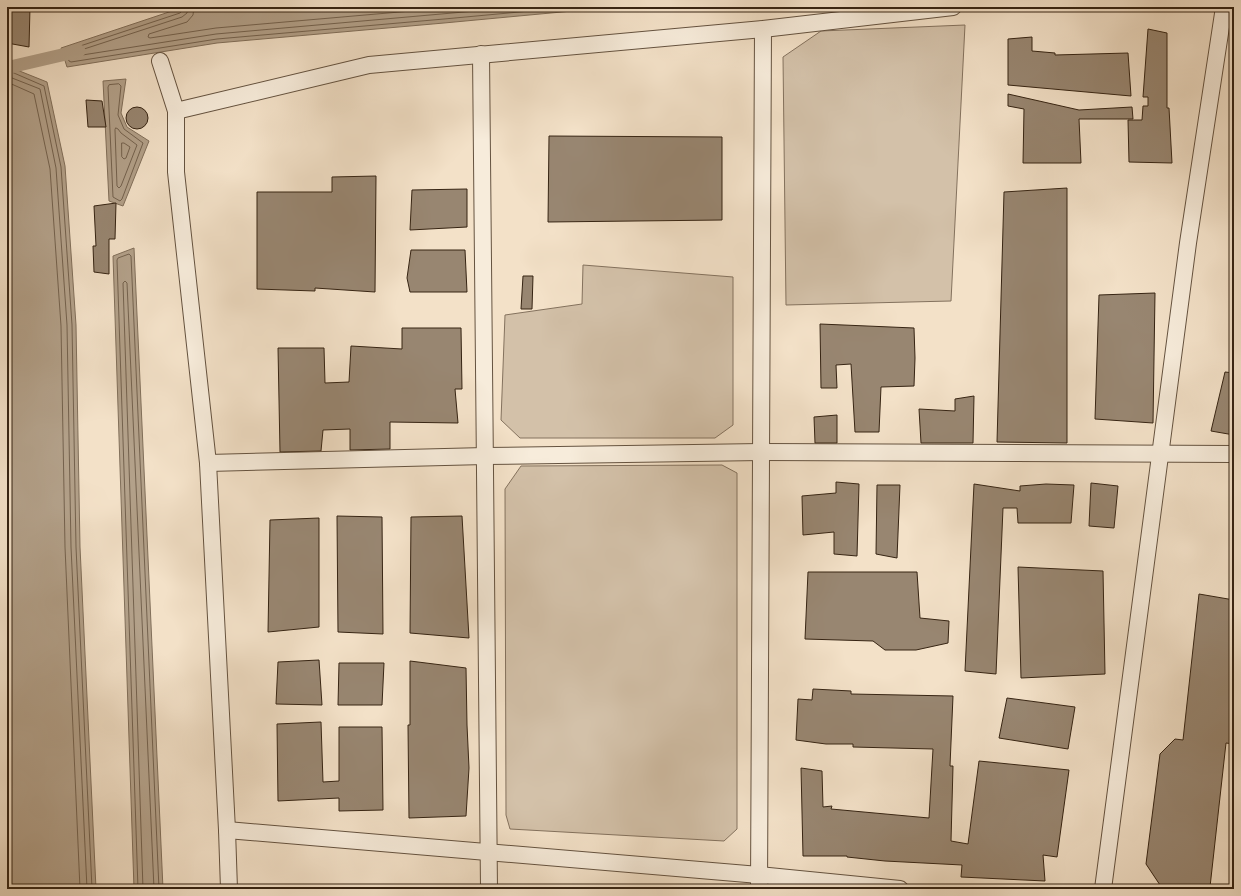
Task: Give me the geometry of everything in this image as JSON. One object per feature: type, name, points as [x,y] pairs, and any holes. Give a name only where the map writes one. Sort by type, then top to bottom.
[{"type":"street","points":[[176,111],[369,65],[763,29],[953,7]]},
{"type":"street","points":[[1103,889],[1160,454],[1190,236],[1224,7]]},
{"type":"street","points":[[759,882],[763,29]]},
{"type":"street","points":[[481,54],[489,889]]},
{"type":"street","points":[[160,61],[176,111],[176,172],[208,463],[229,889]]},
{"type":"street","points":[[208,463],[485,456],[761,452],[1234,454]]},
{"type":"street","points":[[227,830],[489,852],[759,882],[900,889]]},
{"type":"shaded area","points":[[965,25],[951,301],[786,305],[783,57],[821,31]]},
{"type":"shaded area","points":[[583,265],[733,277],[733,425],[715,438],[520,438],[501,420],[505,315],[582,304]]},
{"type":"shaded area","points":[[722,465],[737,473],[737,829],[724,841],[510,829],[506,815],[505,489],[521,466]]},
{"type":"water","points":[[184,7],[615,7],[217,43],[67,67],[61,48]]},
{"type":"water","points":[[7,66],[47,82],[65,166],[76,325],[80,547],[96,889],[7,889]]},
{"type":"water","points":[[126,79],[121,113],[127,127],[149,141],[123,206],[109,201],[103,81]]},
{"type":"water","points":[[134,248],[163,889],[134,889],[113,256]]},
{"type":"building","points":[[7,7],[30,7],[29,47],[7,43]]},
{"type":"building","points":[[1148,29],[1167,33],[1167,108],[1169,108],[1172,163],[1129,162],[1128,120],[1142,120],[1143,106],[1148,106],[1148,97],[1143,97]]},
{"type":"building","points":[[1032,37],[1032,51],[1055,53],[1055,55],[1128,53],[1131,96],[1008,85],[1008,39]]},
{"type":"building","points":[[1008,94],[1079,110],[1132,107],[1133,119],[1079,119],[1081,163],[1023,163],[1024,109],[1008,106]]},
{"type":"building","points":[[86,100],[102,101],[106,127],[88,127]]},
{"type":"building","points":[[137,107],[145,110],[148,118],[145,126],[137,129],[129,126],[126,118],[129,110]]},
{"type":"building","points":[[549,136],[722,137],[722,220],[548,222]]},
{"type":"building","points":[[376,176],[375,292],[315,288],[315,291],[257,289],[257,192],[332,192],[332,177]]},
{"type":"building","points":[[1067,188],[1067,443],[997,442],[1004,192]]},
{"type":"building","points":[[467,189],[467,227],[410,230],[412,190]]},
{"type":"building","points":[[116,203],[115,239],[109,239],[109,274],[94,272],[93,246],[96,246],[94,206]]},
{"type":"building","points":[[411,250],[465,250],[467,292],[410,292],[407,278]]},
{"type":"building","points":[[523,276],[533,276],[532,309],[521,309]]},
{"type":"building","points":[[1155,293],[1153,423],[1095,419],[1099,295]]},
{"type":"building","points":[[820,324],[914,328],[914,386],[881,387],[879,432],[855,432],[851,364],[836,365],[837,388],[821,388]]},
{"type":"building","points":[[402,328],[461,328],[462,389],[455,389],[458,423],[390,422],[390,449],[350,450],[350,429],[323,430],[321,451],[280,452],[278,348],[324,348],[325,383],[349,382],[351,346],[402,349]]},
{"type":"building","points":[[1225,372],[1234,373],[1234,435],[1211,431]]},
{"type":"building","points":[[974,396],[973,443],[921,443],[919,409],[955,411],[955,399]]},
{"type":"building","points":[[837,415],[837,443],[815,443],[814,417]]},
{"type":"building","points":[[836,482],[859,484],[857,556],[834,554],[834,532],[803,535],[802,496],[836,493]]},
{"type":"building","points":[[1091,483],[1118,486],[1114,528],[1089,526]]},
{"type":"building","points":[[974,484],[1020,491],[1020,486],[1046,484],[1074,485],[1071,523],[1018,523],[1017,508],[1003,508],[996,674],[965,671]]},
{"type":"building","points":[[877,485],[900,485],[897,558],[876,554]]},
{"type":"building","points":[[337,516],[382,517],[383,634],[338,632]]},
{"type":"building","points":[[462,516],[469,638],[410,633],[411,517]]},
{"type":"building","points":[[319,518],[319,627],[268,632],[270,520]]},
{"type":"building","points":[[1018,567],[1103,571],[1105,674],[1021,678]]},
{"type":"building","points":[[808,572],[917,572],[920,618],[949,621],[948,643],[916,650],[885,650],[873,641],[805,639]]},
{"type":"building","points":[[1199,594],[1234,600],[1234,744],[1226,743],[1210,887],[1160,885],[1146,864],[1160,754],[1175,739],[1183,740]]},
{"type":"building","points":[[319,660],[322,705],[276,704],[278,662]]},
{"type":"building","points":[[410,661],[466,668],[469,768],[466,816],[409,818],[408,725],[410,725]]},
{"type":"building","points":[[339,663],[384,663],[382,705],[338,705]]},
{"type":"building","points":[[813,689],[851,691],[851,694],[953,696],[950,766],[953,766],[951,841],[968,844],[979,761],[1069,770],[1057,857],[1043,855],[1045,881],[961,877],[962,865],[885,861],[847,856],[803,856],[801,768],[822,771],[823,807],[832,806],[831,809],[929,818],[933,749],[853,747],[853,744],[826,744],[796,740],[798,699],[812,700]]},
{"type":"building","points":[[1007,698],[1075,707],[1068,749],[999,738]]},
{"type":"building","points":[[321,722],[323,782],[339,781],[339,727],[382,727],[383,810],[339,811],[339,798],[278,801],[277,724]]},
{"type":"waterway","points":[[10,67],[79,51]]}]
